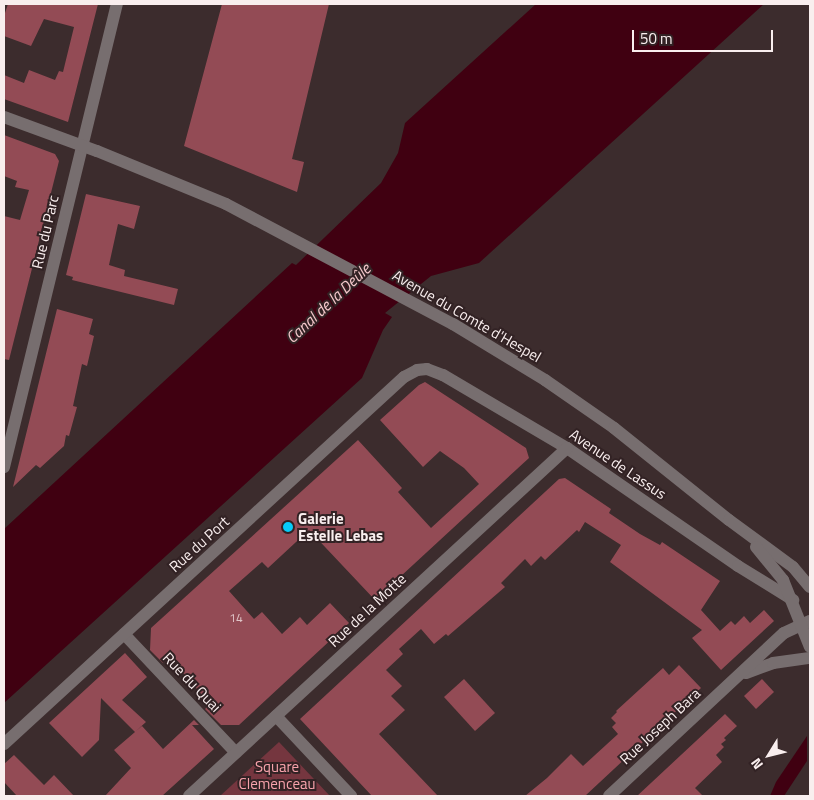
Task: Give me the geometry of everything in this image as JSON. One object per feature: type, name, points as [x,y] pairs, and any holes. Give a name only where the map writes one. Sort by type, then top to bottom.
[{"type":"street","name":"Rue du Parc","points":[[4,467],[117,4]]},
{"type":"street","name":"Avenue du Comte d'Hespel","points":[[4,117],[207,196],[268,225],[453,324],[581,405],[729,520],[793,567],[810,587]]},
{"type":"street","name":"Avenue de Lassus","points":[[417,370],[427,369],[443,375],[567,448],[745,571],[793,600]]},
{"type":"street","name":"Rue du Port","points":[[4,744],[404,377],[417,370]]},
{"type":"street","name":"Rue de la Motte","points":[[194,795],[236,753],[567,448]]},
{"type":"street","name":"Avenue du Comte d'Hespel","points":[[729,520],[772,565],[806,622],[810,648]]},
{"type":"street","name":"Rue Joseph Bara","points":[[609,796],[784,633],[806,622]]},
{"type":"street","name":"Rue du Quai","points":[[124,634],[236,753]]},
{"type":"street","name":"Rue Joseph Bara","points":[[733,680],[752,670],[773,663],[810,658]]},
{"type":"street","points":[[276,716],[351,796]]},
{"type":"green space","name":"Square Clemenceau","points":[[279,742],[330,796],[220,796]]},
{"type":"water","name":"Canal de la Deûle","points":[[536,4],[764,4],[479,263],[431,276],[385,313],[392,317],[383,330],[362,378],[4,703],[4,529],[292,263],[296,265],[381,183],[398,153],[405,123]]},
{"type":"water","points":[[807,736],[807,761],[784,796],[770,796],[776,782]]},
{"type":"building","points":[[8,4],[98,4],[68,122],[4,99],[4,75],[24,83],[29,70],[55,80],[59,71],[63,72],[74,27],[44,19],[31,46],[4,36],[4,16]]},
{"type":"building","points":[[222,4],[329,4],[292,159],[304,162],[297,192],[184,146]]},
{"type":"building","points":[[4,135],[55,154],[59,161],[9,360],[4,359],[4,216],[20,220],[29,190],[15,187],[17,181],[4,176]]},
{"type":"building","points":[[86,194],[140,206],[134,229],[118,224],[109,265],[125,270],[124,276],[178,289],[174,305],[72,280],[73,277],[66,275]]},
{"type":"building","points":[[57,309],[93,319],[89,334],[94,336],[87,366],[82,364],[73,406],[77,407],[69,436],[66,435],[64,446],[40,468],[36,465],[13,487]]},
{"type":"building","points":[[425,382],[526,448],[529,458],[375,600],[309,530],[268,568],[262,562],[229,591],[254,619],[262,612],[282,634],[300,617],[307,625],[330,603],[349,623],[239,725],[221,725],[205,709],[210,704],[183,673],[168,658],[163,663],[150,650],[151,628],[358,440],[402,488],[398,492],[431,528],[479,484],[464,468],[440,451],[423,467],[380,420],[419,385]]},
{"type":"building","points":[[565,478],[611,509],[609,513],[640,534],[660,545],[662,542],[720,581],[701,610],[720,631],[731,621],[735,625],[744,616],[750,623],[764,610],[774,621],[721,670],[692,638],[702,630],[610,562],[621,545],[585,522],[579,532],[577,530],[545,560],[541,556],[531,566],[525,559],[501,583],[505,587],[448,636],[446,634],[434,644],[421,629],[399,649],[403,654],[386,670],[402,686],[391,696],[405,710],[379,734],[438,796],[372,796],[300,719],[559,479]]},
{"type":"building","points":[[125,653],[147,677],[122,700],[146,722],[136,731],[142,726],[163,749],[194,720],[199,725],[192,725],[214,749],[162,796],[105,796],[131,768],[114,750],[135,732],[101,698],[99,740],[82,757],[49,723]]},
{"type":"building","points":[[679,665],[701,688],[585,796],[525,796],[547,778],[571,754],[583,766],[618,734],[612,727],[616,723],[611,718],[616,711],[663,668],[669,675]]},
{"type":"building","points":[[464,679],[495,713],[475,731],[444,697]]},
{"type":"building","points":[[762,679],[774,692],[756,709],[744,696]]},
{"type":"building","points":[[725,714],[737,726],[724,738],[726,740],[721,744],[724,747],[716,755],[722,762],[695,788],[703,796],[637,796]]},
{"type":"building","points":[[14,755],[44,785],[54,775],[74,796],[17,796],[4,782],[4,764]]},
{"type":"place","name":"Galerie Estelle Lebas","points":[[288,527]]}]
